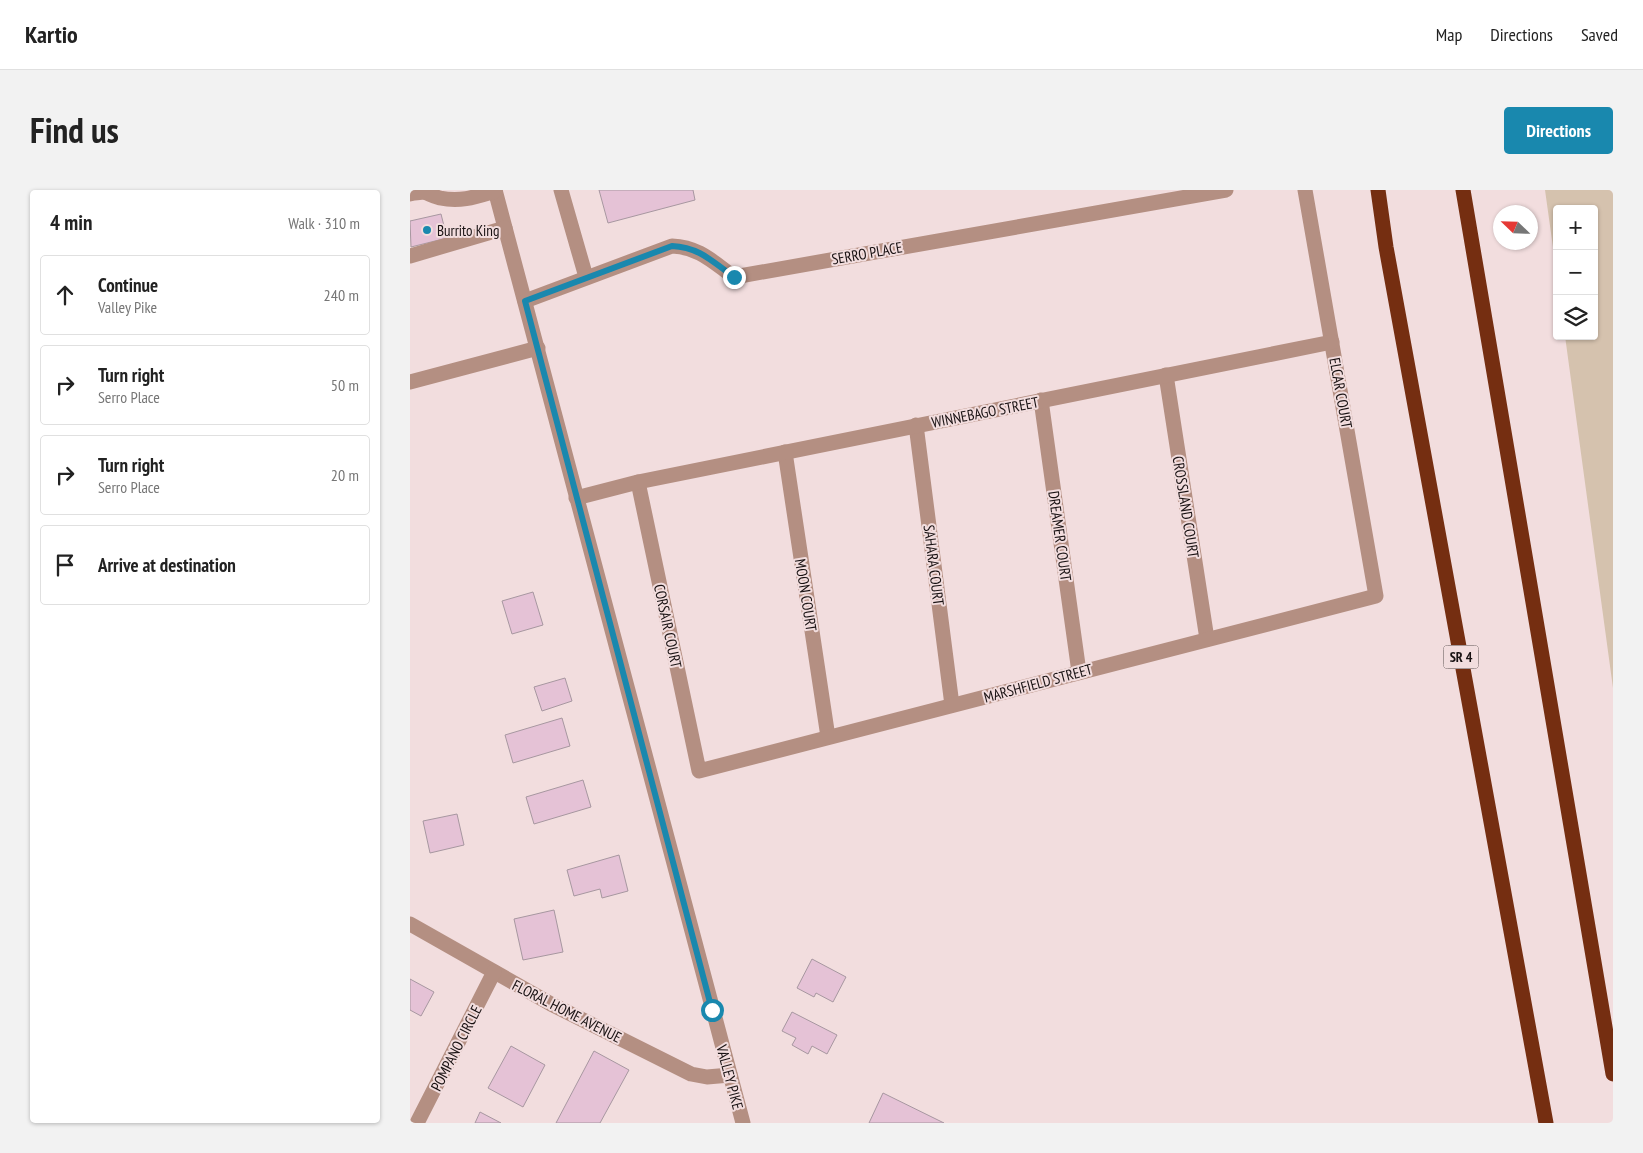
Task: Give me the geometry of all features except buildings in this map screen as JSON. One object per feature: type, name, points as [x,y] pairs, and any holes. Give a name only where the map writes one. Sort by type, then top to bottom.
[{"type":"highway","name":"SR 4","points":[[1378,190],[1390,266],[1546,1123]]},
{"type":"highway","points":[[1463,190],[1613,1074]]},
{"type":"street","points":[[410,194],[424,190],[438,197],[468,199],[495,190]]},
{"type":"street","name":"VALLEY PIKE","points":[[495,190],[742,1123]]},
{"type":"street","points":[[561,190],[586,277]]},
{"type":"street","name":"SERRO PLACE","points":[[525,301],[672,246],[685,246],[700,252],[734,277],[1226,190]]},
{"type":"street","name":"ELCAR COURT","points":[[1305,190],[1376,596]]},
{"type":"street","points":[[410,256],[505,228]]},
{"type":"street","name":"WINNEBAGO STREET","points":[[576,498],[638,482],[1332,342]]},
{"type":"street","points":[[410,382],[538,348]]},
{"type":"street","name":"CROSSLAND COURT","points":[[1166,375],[1207,640]]},
{"type":"street","name":"DREAMER COURT","points":[[1041,400],[1079,672]]},
{"type":"street","name":"SAHARA COURT","points":[[916,426],[952,705]]},
{"type":"street","name":"MOON COURT","points":[[785,452],[828,737]]},
{"type":"street","name":"CORSAIR COURT","points":[[638,482],[699,771]]},
{"type":"street","name":"MARSHFIELD STREET","points":[[699,771],[1376,596]]},
{"type":"street","name":"FLORAL HOME AVENUE","points":[[410,924],[551,1004],[691,1074],[707,1078],[730,1075]]},
{"type":"street","name":"POMPANO CIRCLE","points":[[417,1123],[494,972]]},
{"type":"shaded area","points":[[1545,190],[1613,190],[1613,688],[1566,340],[1598,340],[1598,205],[1553,205],[1553,247]]},
{"type":"place","name":"Burrito King","points":[[427,230]]},
{"type":"route","points":[[712,1010],[525,301],[672,246],[685,246],[700,252],[734,277]]}]
